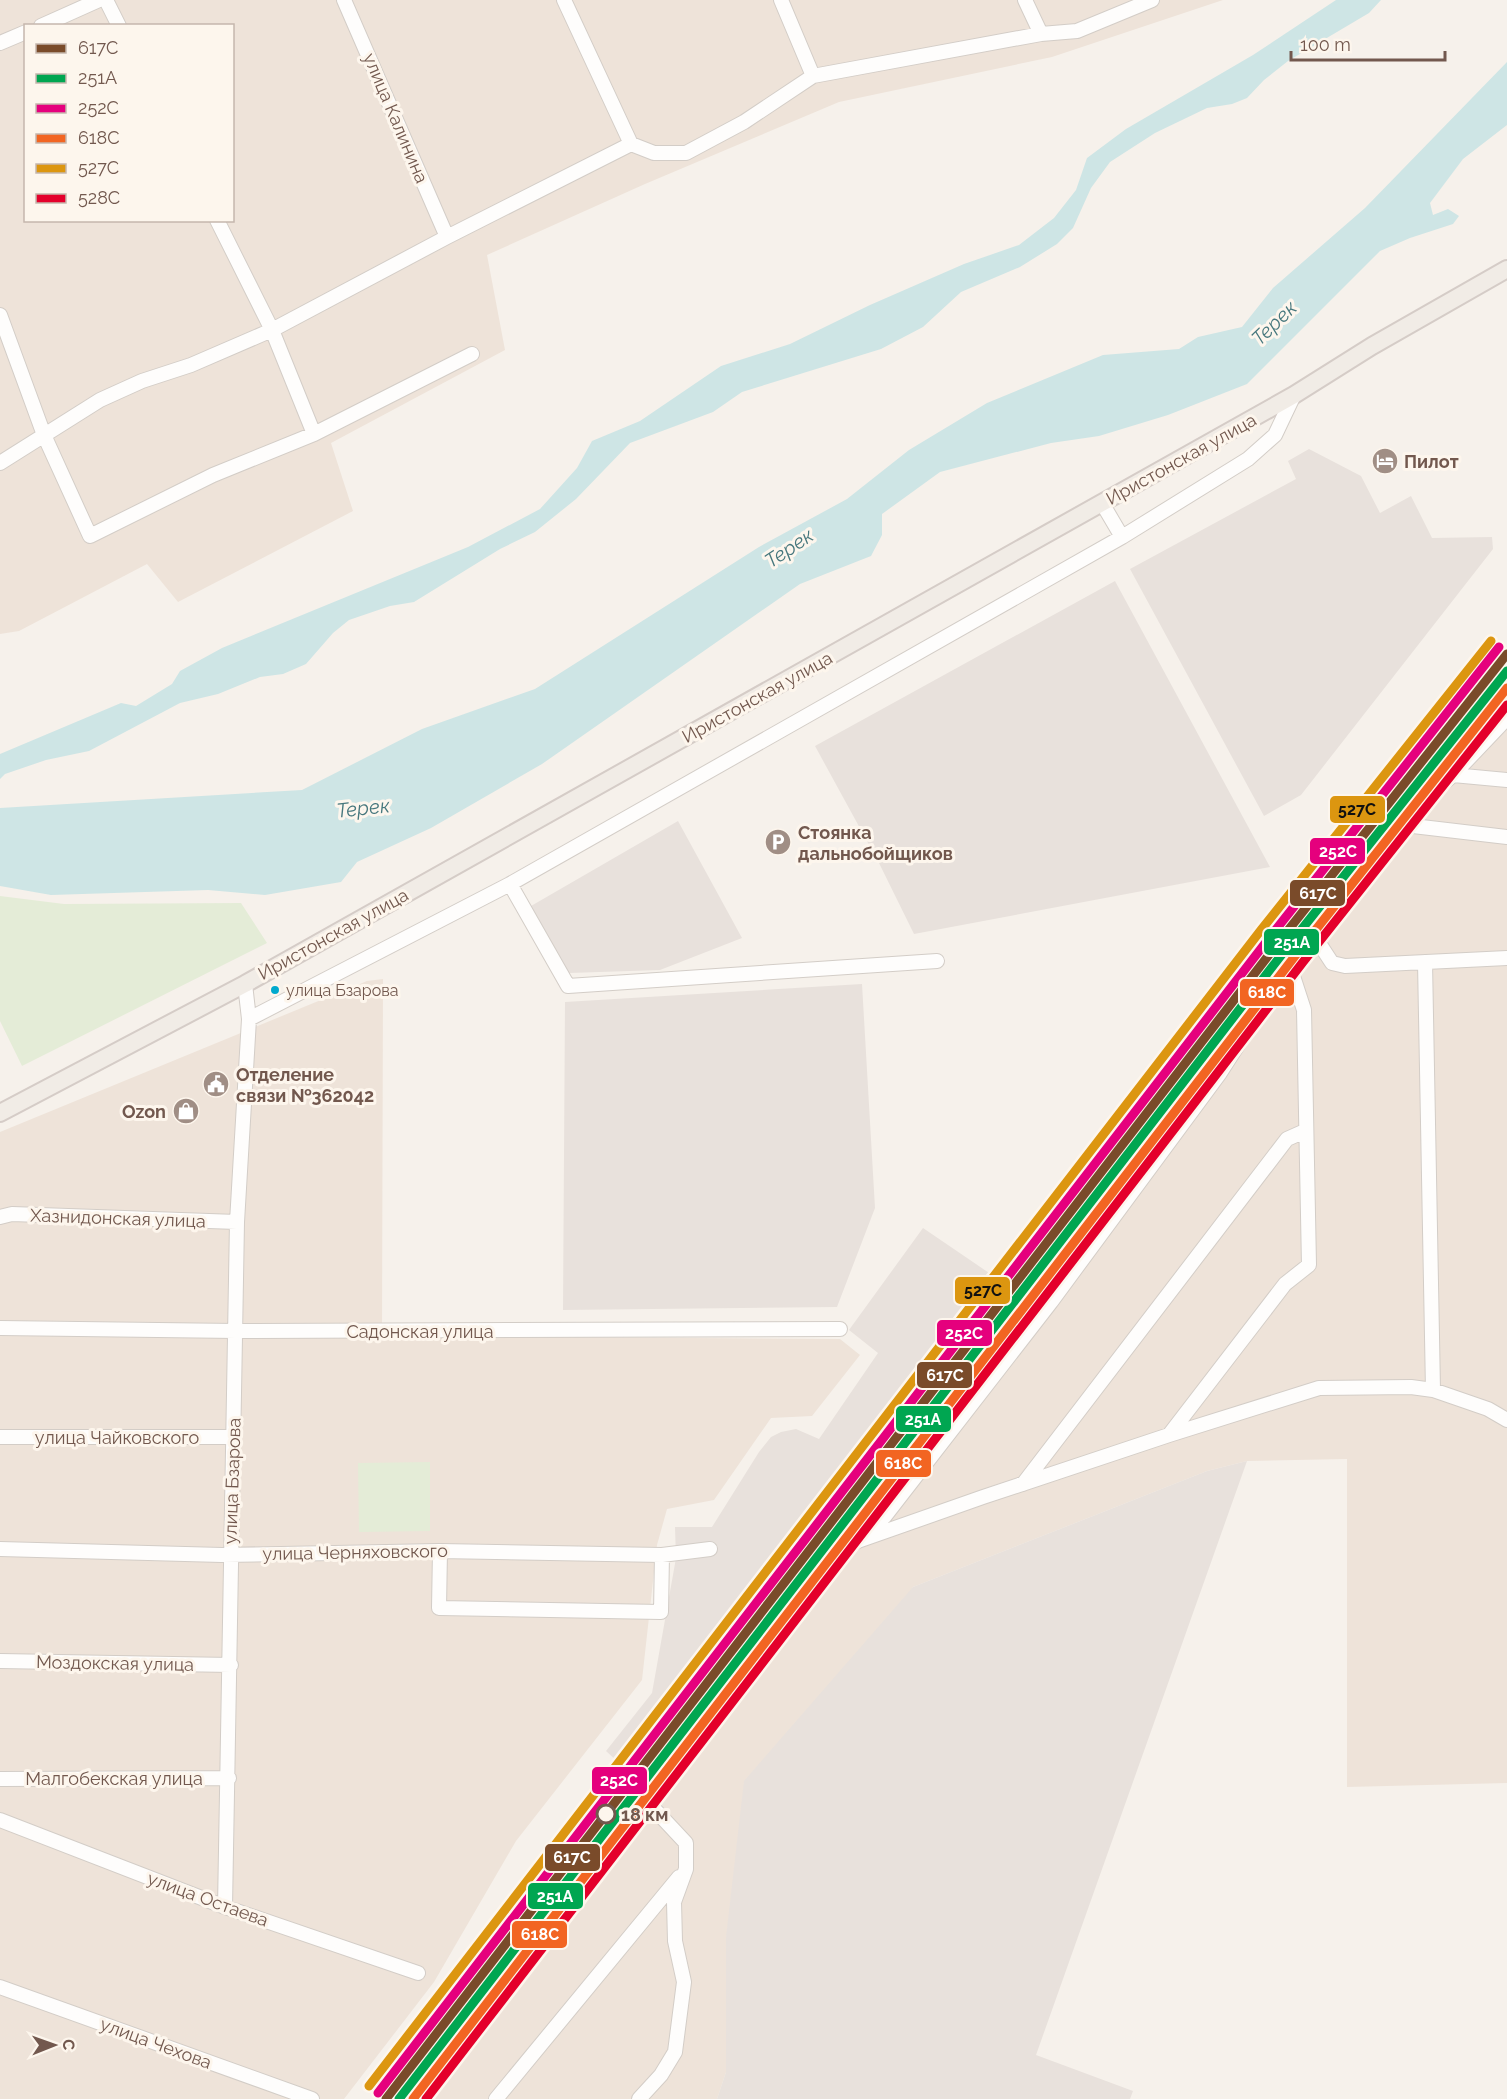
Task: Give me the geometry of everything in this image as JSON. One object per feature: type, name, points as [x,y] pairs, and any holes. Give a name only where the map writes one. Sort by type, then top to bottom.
[{"type":"main road","name":"Иристонская улица","points":[[0,1113],[245,984],[1294,395],[1372,346],[1507,269]]},
{"type":"street","points":[[45,24],[99,0]]},
{"type":"street","points":[[106,0],[118,24]]},
{"type":"street","name":"улица Калинина","points":[[344,0],[447,237]]},
{"type":"street","points":[[564,0],[630,144],[654,153],[686,153],[744,122],[813,76],[1041,34],[1077,32],[1152,0]]},
{"type":"street","points":[[781,0],[813,76]]},
{"type":"street","points":[[1025,0],[1041,34]]},
{"type":"street","points":[[0,43],[24,33]]},
{"type":"street","points":[[0,464],[100,400],[141,381],[191,365],[272,330],[447,237],[630,144]]},
{"type":"street","points":[[218,222],[272,330],[314,435]]},
{"type":"street","points":[[0,315],[44,435],[90,536],[213,475],[314,435],[472,354]]},
{"type":"street","points":[[249,1019],[510,884],[1122,537],[1248,459],[1275,435],[1294,395]]},
{"type":"street","points":[[1102,503],[1122,537]]},
{"type":"street","points":[[858,1541],[885,1516],[1051,1302],[1220,1073],[1265,1003],[1317,940],[1322,919],[1337,891],[1396,824],[1453,775],[1507,718]]},
{"type":"street","points":[[1453,775],[1507,780]]},
{"type":"street","points":[[1396,824],[1507,837]]},
{"type":"street","points":[[510,884],[568,986],[937,961]]},
{"type":"street","points":[[1317,940],[1332,963],[1345,966],[1507,958]]},
{"type":"street","points":[[1425,962],[1433,1390]]},
{"type":"street","points":[[1169,1435],[1286,1284],[1309,1265],[1304,1010],[1292,970]]},
{"type":"street","name":"улица Бзарова","points":[[225,1907],[237,1222],[249,1019],[245,984]]},
{"type":"street","points":[[1023,1484],[1287,1139],[1305,1131]]},
{"type":"street","name":"Хазнидонская улица","points":[[0,1218],[12,1214],[237,1222]]},
{"type":"street","name":"Садонская улица","points":[[0,1328],[236,1331],[840,1329]]},
{"type":"street","points":[[639,2099],[661,2075],[675,2052],[684,1982],[675,1941],[674,1902],[686,1869],[686,1844],[643,1797],[832,1555],[858,1541],[1023,1484],[1319,1388],[1411,1387],[1433,1390],[1488,1409],[1507,1420]]},
{"type":"street","name":"улица Чайковского","points":[[0,1437],[234,1437]]},
{"type":"street","name":"улица Черняховского","points":[[0,1549],[222,1555],[230,1553],[440,1551],[662,1555],[710,1549]]},
{"type":"street","points":[[440,1551],[439,1608],[460,1609],[661,1612],[662,1555]]},
{"type":"street","name":"Моздокская улица","points":[[0,1661],[231,1665]]},
{"type":"street","name":"Малгобекская улица","points":[[0,1779],[229,1778]]},
{"type":"street","name":"улица Остаева","points":[[0,1820],[225,1907],[418,1973]]},
{"type":"street","points":[[496,2099],[686,1869]]},
{"type":"street","name":"улица Чехова","points":[[0,1987],[312,2099]]},
{"type":"shaded area","points":[[0,0],[1223,0],[1052,57],[839,102],[645,184],[487,255],[505,350],[331,443],[353,511],[178,602],[147,564],[19,631],[0,634]]},
{"type":"shaded area","points":[[1309,449],[1361,476],[1380,513],[1411,496],[1432,538],[1492,537],[1493,549],[1301,795],[1264,816],[1130,569],[1296,479],[1288,461]]},
{"type":"shaded area","points":[[1115,581],[1270,867],[914,934],[879,863],[815,746]]},
{"type":"shaded area","points":[[1507,697],[1507,1783],[1347,1787],[1347,1459],[1247,1461],[1207,1471],[913,1587],[726,1937],[726,2072],[717,2099],[418,2099],[1301,951]]},
{"type":"shaded area","points":[[678,821],[742,938],[660,970],[569,973],[531,906]]},
{"type":"shaded area","points":[[383,979],[382,1336],[840,1339],[860,1355],[812,1416],[771,1418],[714,1500],[667,1509],[657,1545],[642,1680],[516,1841],[434,1982],[344,2099],[0,2099],[0,1132],[367,981]]},
{"type":"shaded area","points":[[862,984],[875,1208],[837,1307],[563,1310],[565,1002]]},
{"type":"shaded area","points":[[923,1228],[995,1277],[840,1488],[834,1483],[717,1634],[716,1640],[619,1763],[606,1751],[652,1693],[676,1558],[675,1527],[712,1527],[759,1452],[771,1437],[796,1429],[819,1439],[878,1353],[849,1330]]},
{"type":"shaded area","points":[[1247,1461],[1036,2055],[1133,2091],[1130,2099],[717,2099],[726,2072],[726,1937],[744,1781],[913,1587],[1207,1471]]},
{"type":"green space","points":[[0,896],[64,904],[241,903],[267,943],[22,1066],[0,1021]]},
{"type":"green space","points":[[430,1462],[430,1531],[359,1532],[358,1463]]},
{"type":"water","points":[[1336,0],[1381,0],[1369,13],[1288,61],[1264,80],[1247,98],[1232,104],[1207,108],[1155,133],[1110,162],[1091,188],[1073,228],[1057,244],[1020,267],[961,292],[923,327],[881,349],[742,392],[713,412],[630,443],[576,499],[535,532],[500,549],[414,602],[390,606],[349,620],[333,633],[306,664],[283,674],[260,677],[218,694],[180,703],[89,751],[46,760],[5,774],[0,779],[0,754],[121,703],[136,706],[172,684],[180,671],[222,648],[468,547],[540,509],[577,468],[592,441],[640,421],[721,366],[790,344],[870,305],[964,264],[1019,245],[1054,218],[1076,190],[1087,158],[1126,129],[1253,55]]},
{"type":"water","name":"Терек","points":[[1507,62],[1507,125],[1463,159],[1430,203],[1433,215],[1448,209],[1459,216],[1453,224],[1380,251],[1247,384],[1168,415],[1099,436],[1051,443],[940,472],[882,514],[882,535],[871,556],[800,584],[542,764],[431,828],[357,862],[341,882],[265,895],[208,890],[51,895],[0,886],[0,808],[302,790],[422,729],[535,689],[759,547],[847,499],[909,450],[987,403],[1103,355],[1179,349],[1198,337],[1242,327],[1273,288],[1365,208]]},
{"type":"transit line","name":"527С","points":[[369,2086],[1261,930],[1491,641]]},
{"type":"transit line","name":"252С","points":[[378,2093],[1270,937],[1499,647]]},
{"type":"transit line","name":"617C","points":[[386,2099],[1278,943],[1507,654]]},
{"type":"transit line","name":"251А","points":[[399,2099],[1286,949],[1507,671]]},
{"type":"transit line","name":"618С","points":[[413,2099],[1295,956],[1507,688]]},
{"type":"transit line","name":"528С","points":[[426,2099],[1303,962],[1507,705]]},
{"type":"place","name":"Пилот","points":[[1385,461]]},
{"type":"place","name":"Стоянка дальнобойщиков","points":[[778,842]]},
{"type":"place","name":"улица Бзарова","points":[[275,990]]},
{"type":"place","name":"Отделение связи №362042","points":[[216,1084]]},
{"type":"place","name":"Ozon","points":[[186,1111]]},
{"type":"place","name":"18 км","points":[[606,1814]]}]
